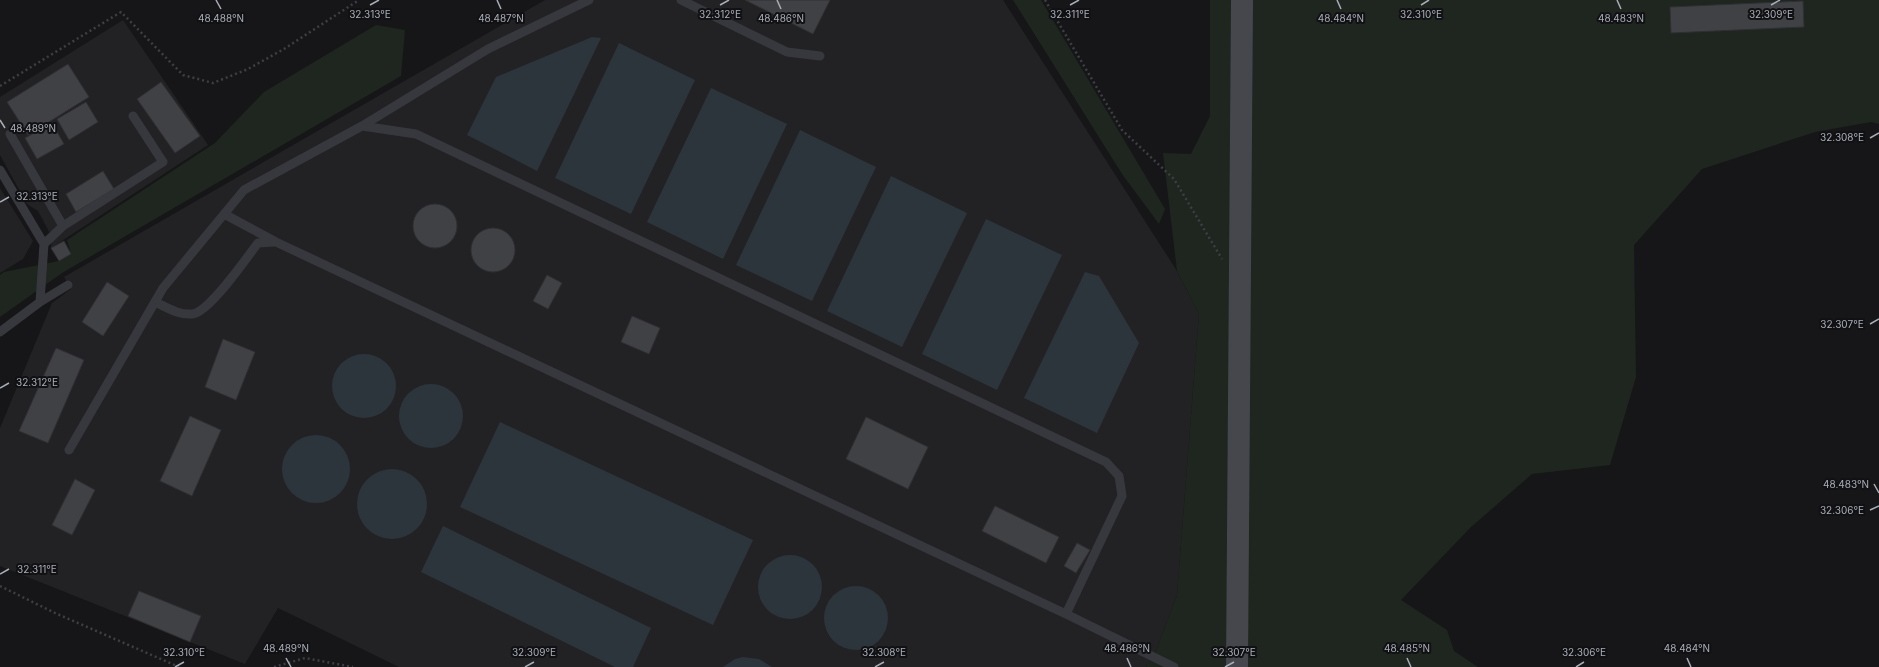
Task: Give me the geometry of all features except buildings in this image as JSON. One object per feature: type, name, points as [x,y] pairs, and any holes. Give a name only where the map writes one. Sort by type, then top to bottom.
[{"type":"street","points":[[1237,667],[1242,0]]},
{"type":"lane","points":[[69,450],[163,288],[244,190],[362,126],[488,49],[589,0]]},
{"type":"lane","points":[[681,0],[787,52],[820,56]]},
{"type":"lane","points":[[44,244],[63,226],[163,162],[133,116]]},
{"type":"lane","points":[[362,126],[416,134],[1106,462],[1119,476],[1122,496],[1066,614]]},
{"type":"lane","points":[[10,134],[63,226]]},
{"type":"lane","points":[[0,170],[44,244],[40,302]]},
{"type":"lane","points":[[224,214],[276,242],[1066,614],[1174,667]]},
{"type":"lane","points":[[155,302],[178,313],[194,314],[204,309],[226,285],[258,243],[276,242]]},
{"type":"lane","points":[[0,332],[40,302],[68,285]]},
{"type":"path","points":[[0,86],[121,12],[183,75],[213,83],[248,69],[284,49],[359,0]]},
{"type":"path","points":[[1045,0],[1122,130],[1174,179],[1225,265]]},
{"type":"path","points":[[0,586],[55,613],[179,667]]},
{"type":"path","points":[[274,667],[305,658],[353,667]]},
{"type":"shaded area","points":[[545,0],[1003,0],[1177,271],[1199,314],[1177,595],[1154,656],[1146,667],[399,667],[278,608],[245,664],[0,566],[0,428],[52,303],[71,289],[64,277]]},
{"type":"shaded area","points":[[1013,0],[1041,0],[1165,209],[1159,224],[1122,174]]},
{"type":"shaded area","points":[[1210,0],[1879,0],[1879,124],[1871,122],[1815,132],[1702,169],[1634,245],[1636,377],[1610,465],[1532,474],[1470,528],[1401,600],[1447,630],[1454,651],[1478,667],[1146,667],[1154,656],[1177,595],[1199,314],[1177,271],[1163,153],[1191,154],[1210,116]]},
{"type":"shaded area","points":[[123,20],[208,145],[51,248],[52,237],[38,211],[27,204],[0,155],[0,97]]},
{"type":"shaded area","points":[[376,25],[405,30],[401,76],[62,273],[0,317],[0,275],[4,272],[59,261],[71,254],[67,240],[215,143],[264,92]]},
{"type":"shaded area","points":[[592,37],[601,38],[537,171],[467,135],[496,77]]},
{"type":"shaded area","points":[[619,43],[695,80],[631,214],[555,178]]},
{"type":"shaded area","points":[[711,88],[787,124],[723,259],[647,222]]},
{"type":"shaded area","points":[[800,130],[876,167],[812,301],[736,265]]},
{"type":"shaded area","points":[[891,176],[967,213],[902,347],[827,311]]},
{"type":"shaded area","points":[[0,188],[33,241],[23,259],[0,273]]},
{"type":"shaded area","points":[[986,219],[1062,255],[997,390],[922,354]]},
{"type":"shaded area","points":[[1085,272],[1099,276],[1139,343],[1097,433],[1024,398]]},
{"type":"shaded area","points":[[358,354],[370,354],[387,363],[394,374],[396,386],[394,398],[387,409],[370,418],[358,418],[346,413],[337,404],[332,392],[332,380],[337,368],[346,359]]},
{"type":"shaded area","points":[[425,384],[437,384],[454,393],[461,404],[463,416],[461,428],[454,439],[437,448],[425,448],[413,443],[404,434],[399,422],[399,410],[404,398],[413,389]]},
{"type":"shaded area","points":[[500,422],[753,540],[713,625],[460,507]]},
{"type":"shaded area","points":[[309,435],[323,435],[335,441],[344,450],[350,462],[348,482],[340,493],[329,501],[323,503],[309,503],[303,501],[292,493],[284,482],[282,476],[282,462],[284,456],[292,445],[303,437]]},
{"type":"shaded area","points":[[392,469],[411,475],[421,485],[427,504],[421,523],[411,533],[392,539],[373,533],[363,523],[357,504],[363,485],[373,475]]},
{"type":"shaded area","points":[[443,526],[651,628],[633,667],[615,667],[421,572]]},
{"type":"shaded area","points":[[784,555],[796,555],[813,564],[820,575],[822,587],[820,599],[813,610],[796,619],[784,619],[772,614],[763,605],[758,593],[758,581],[763,569],[772,560]]},
{"type":"shaded area","points":[[850,586],[862,586],[879,595],[886,606],[888,618],[886,630],[879,641],[862,650],[850,650],[838,645],[829,636],[824,624],[824,612],[829,600],[838,591]]},
{"type":"shaded area","points":[[743,657],[759,659],[772,667],[723,667],[735,659]]}]
